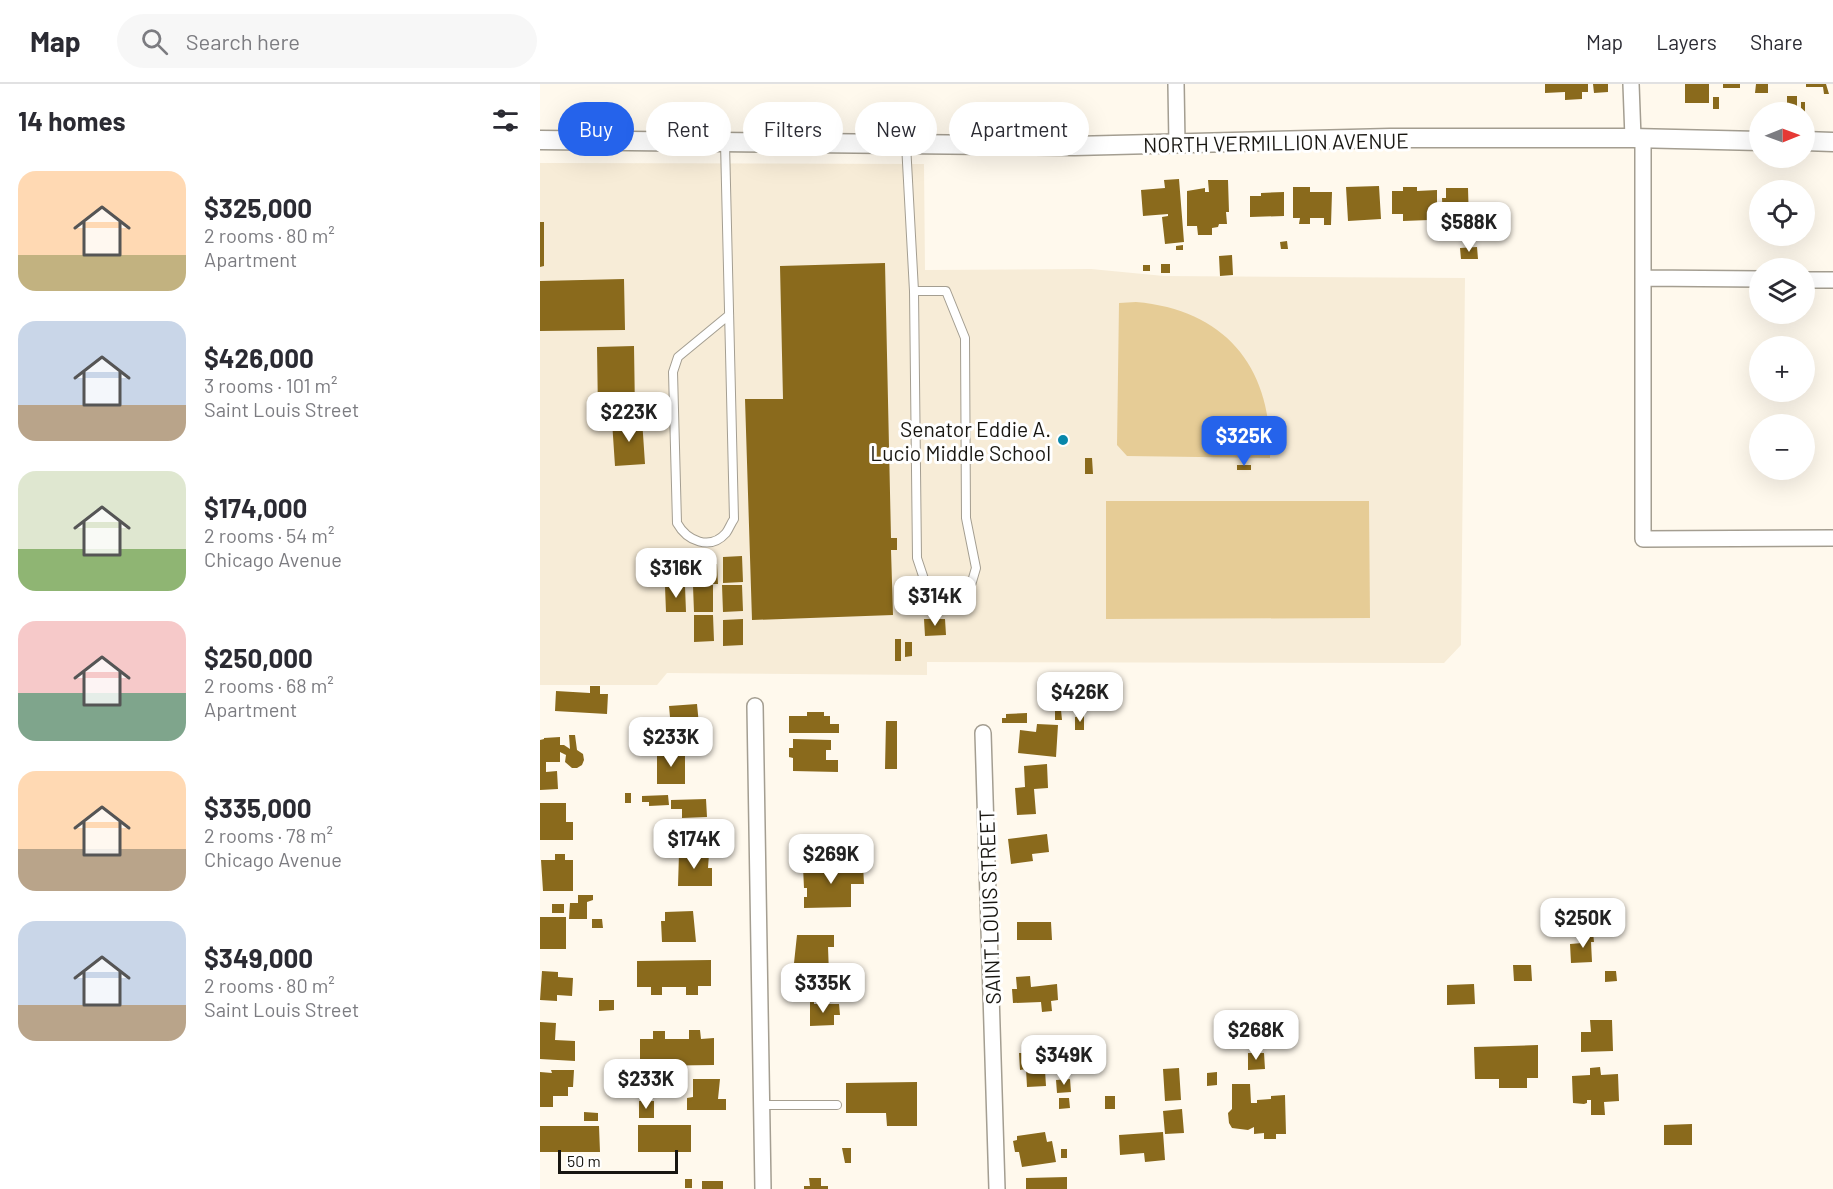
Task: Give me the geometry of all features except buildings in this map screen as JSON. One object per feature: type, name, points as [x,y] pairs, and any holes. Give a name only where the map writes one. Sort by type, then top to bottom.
[{"type":"street","points":[[1176,84],[1177,144]]},
{"type":"street","points":[[1631,84],[1638,138],[1643,278],[1643,538],[1833,538]]},
{"type":"street","name":"NORTH VERMILLION AVENUE","points":[[937,144],[1074,146],[1390,138],[1638,138],[1749,141]]},
{"type":"street","name":"NORTH VERMILLION AVENUE","points":[[540,140],[646,141]]},
{"type":"street","points":[[1815,141],[1833,142]]},
{"type":"street","name":"NORTH VERMILLION AVENUE","points":[[731,142],[855,143]]},
{"type":"street","points":[[1643,278],[1749,279]]},
{"type":"street","points":[[1815,280],[1833,280]]},
{"type":"street","points":[[755,706],[763,1189]]},
{"type":"street","name":"SAINT LOUIS STREET","points":[[983,732],[997,1189]]},
{"type":"lane","points":[[725,156],[734,519],[726,533],[715,541],[704,542],[691,540],[683,534],[677,523],[673,372],[678,357],[729,315]]},
{"type":"lane","points":[[907,156],[914,291],[917,558],[927,588],[952,595],[970,585],[976,568],[966,518],[965,338],[946,291],[914,291]]},
{"type":"lane","points":[[762,1105],[837,1105]]},
{"type":"shaded area","name":"Senator Eddie A. Lucio Middle School","points":[[540,163],[924,164],[925,270],[1091,269],[1164,276],[1465,278],[1461,645],[1444,663],[927,662],[927,675],[667,673],[657,685],[540,685]]},
{"type":"shaded area","points":[[1136,302],[1168,307],[1196,317],[1219,331],[1238,350],[1253,372],[1263,397],[1269,426],[1270,458],[1127,456],[1117,445],[1119,303]]},
{"type":"shaded area","points":[[1106,501],[1369,501],[1370,618],[1106,619]]},
{"type":"place","name":"Senator Eddie A. Lucio Middle School","points":[[1063,440]]}]
